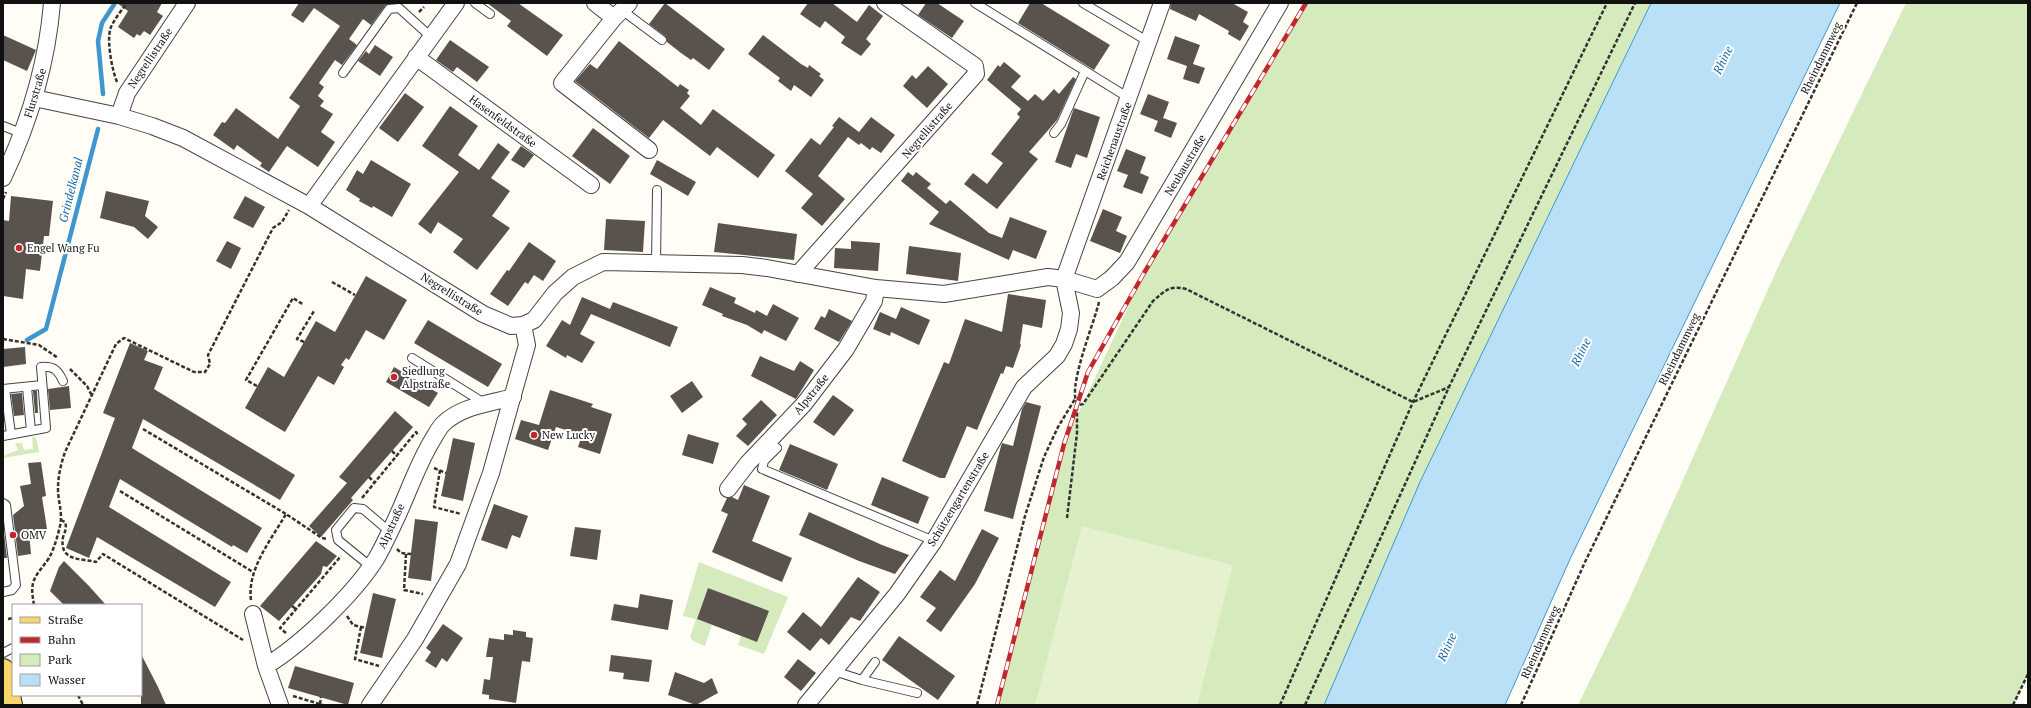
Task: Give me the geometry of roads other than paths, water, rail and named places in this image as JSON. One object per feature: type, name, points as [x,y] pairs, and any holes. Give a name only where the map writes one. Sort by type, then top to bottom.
[{"type":"main road","points":[[3,670],[11,705]]},
{"type":"street","name":"Flurstraße","points":[[6,182],[21,133],[34,98],[49,39],[52,3]]},
{"type":"street","name":"Negrellistraße","points":[[119,116],[127,93],[187,3]]},
{"type":"street","points":[[302,202],[416,57],[456,3]]},
{"type":"street","points":[[595,3],[622,11],[562,83],[649,150]]},
{"type":"street","name":"Negrellistraße","points":[[798,274],[976,74],[975,66],[885,3]]},
{"type":"street","name":"Reichenaustraße","points":[[1064,279],[1162,3]]},
{"type":"street","name":"Neubaustraße","points":[[1064,279],[1097,289],[1112,278],[1127,262],[1280,3]]},
{"type":"street","name":"Hasenfeldstraße","points":[[416,57],[591,185]]},
{"type":"street","name":"Negrellistraße","points":[[34,98],[119,116],[152,126],[183,138],[302,202],[483,314],[510,326],[522,325]]},
{"type":"street","points":[[370,705],[395,670],[458,564],[491,474],[527,345],[522,325],[534,320],[554,293],[573,277],[603,262],[742,265],[876,288],[944,294],[1048,277],[1064,279]]},
{"type":"street","name":"Schützengartenstraße","points":[[806,705],[897,594],[934,542],[1024,387],[1057,356],[1064,344],[1069,329],[1071,313],[1064,279]]},
{"type":"street","name":"Alpstraße","points":[[728,489],[748,463],[804,404],[846,349],[874,300],[876,288]]},
{"type":"street","name":"Alpstraße","points":[[266,666],[281,657],[339,603],[370,566],[390,532],[429,447],[442,425],[460,412],[513,397]]},
{"type":"street","points":[[253,614],[266,666],[277,698]]},
{"type":"lane","points":[[474,3],[490,14]]},
{"type":"lane","points":[[975,3],[1129,98]]},
{"type":"lane","points":[[1083,3],[1149,42]]},
{"type":"lane","points":[[343,73],[390,9],[399,8],[431,37]]},
{"type":"lane","points":[[622,11],[662,40]]},
{"type":"lane","points":[[1054,133],[1062,124],[1084,71]]},
{"type":"lane","points":[[3,126],[21,133]]},
{"type":"lane","points":[[656,263],[657,190]]},
{"type":"lane","points":[[412,358],[486,404]]},
{"type":"lane","points":[[42,385],[4,389],[7,435],[46,428],[41,367],[50,366],[59,371],[64,381]]},
{"type":"lane","points":[[27,386],[32,431]]},
{"type":"lane","points":[[777,448],[764,461],[762,469],[934,542]]},
{"type":"lane","points":[[3,503],[6,505],[16,585],[12,590],[3,592]]},
{"type":"lane","points":[[370,566],[338,540],[336,530],[354,508],[363,508],[390,532]]},
{"type":"lane","points":[[3,653],[12,648]]},
{"type":"lane","points":[[862,680],[875,662]]},
{"type":"lane","points":[[834,671],[862,680],[917,692]]},
{"type":"water","name":"Rhine","points":[[1651,3],[1840,3],[1571,557],[1505,705],[1324,705],[1420,482]]},
{"type":"waterway","name":"Grindelkanal","points":[[103,94],[98,41],[102,23],[115,3]]},
{"type":"waterway","name":"Grindelkanal","points":[[27,340],[46,329],[98,129]]},
{"type":"railway","points":[[997,705],[1064,444],[1088,372],[1144,273],[1306,3]]},
{"type":"place","name":"Engel Wang Fu","points":[[19,248]]},
{"type":"place","name":"Siedlung Alpstraße","points":[[394,377]]},
{"type":"place","name":"New Lucky","points":[[534,435]]},
{"type":"place","name":"OMV","points":[[13,535]]}]
